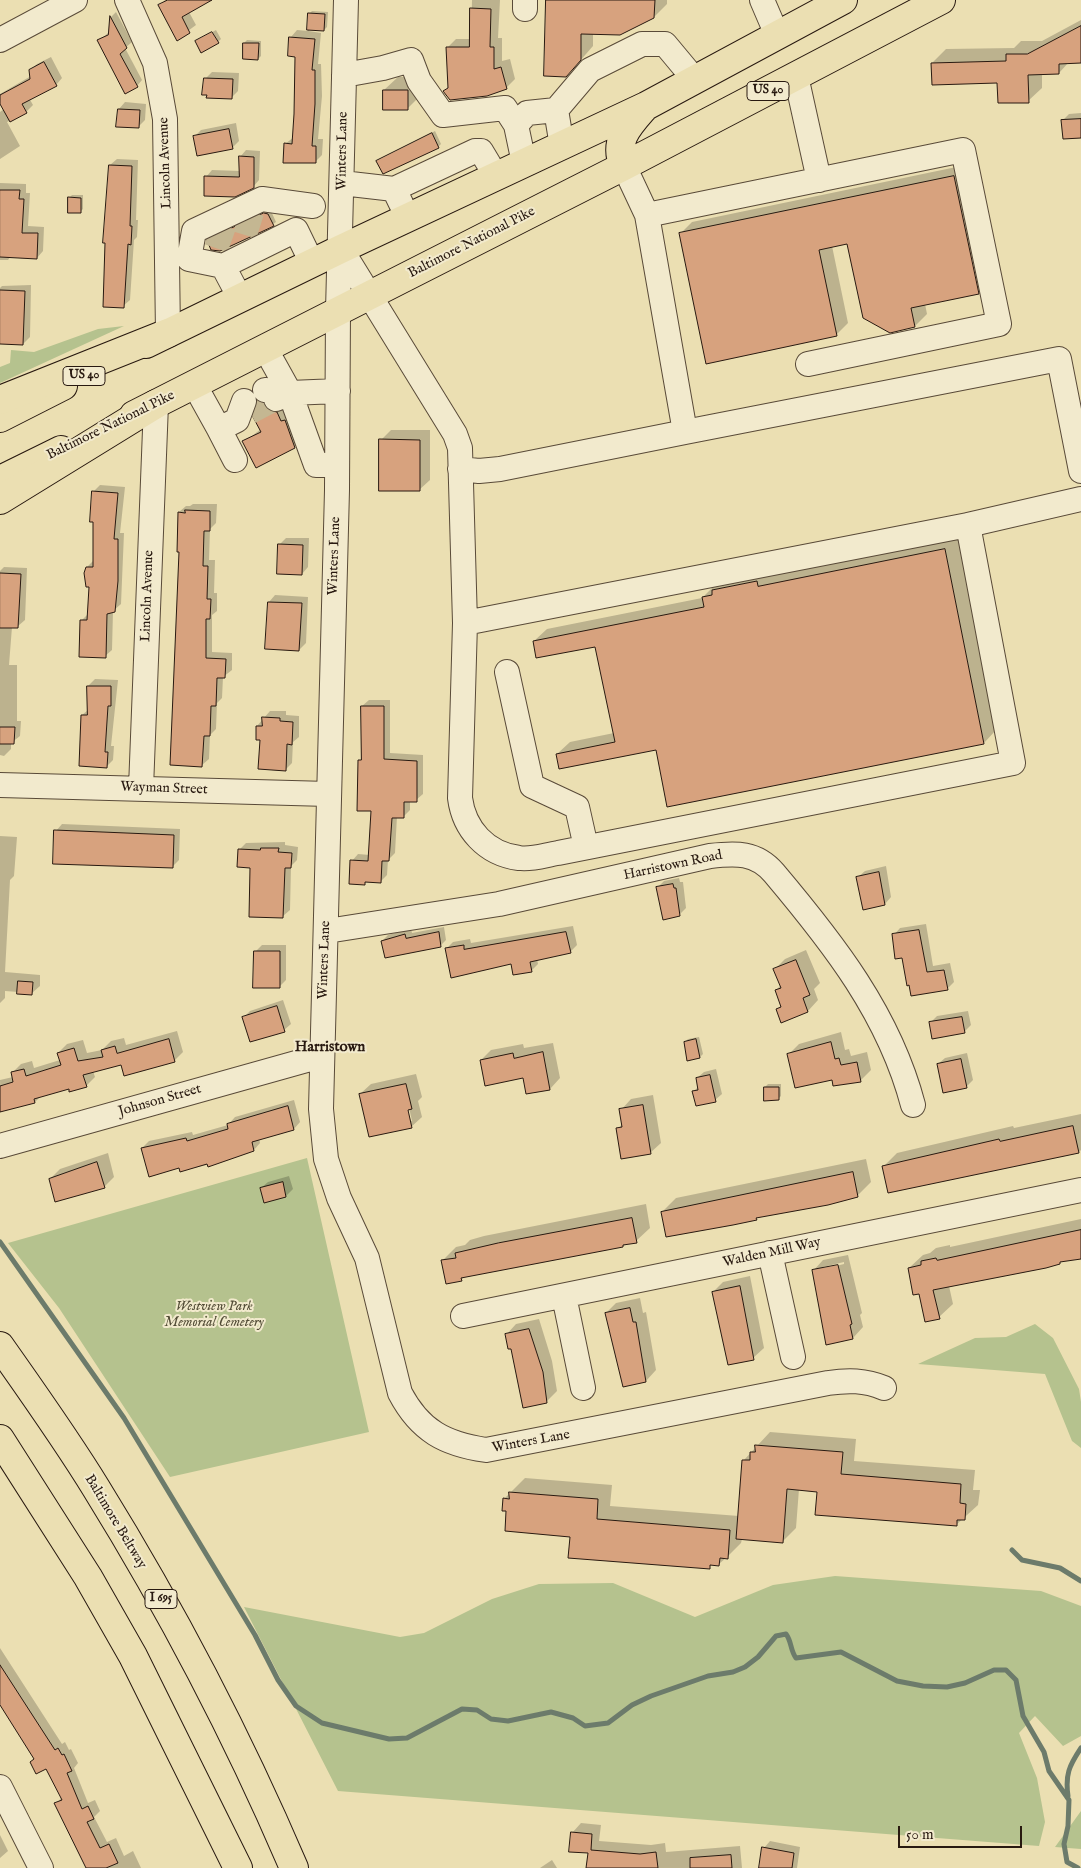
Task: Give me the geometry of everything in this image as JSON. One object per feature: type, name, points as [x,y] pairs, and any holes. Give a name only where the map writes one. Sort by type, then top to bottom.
[{"type":"main road","name":"Baltimore National Pike","points":[[0,480],[156,404],[369,296],[624,166],[942,0]]},
{"type":"main road","name":"US 40","points":[[0,418],[312,263],[646,106],[838,1]]},
{"type":"main road","points":[[624,166],[620,146],[622,136],[627,126],[646,106]]},
{"type":"main road","points":[[0,400],[168,333]]},
{"type":"main road","points":[[0,500],[156,404]]},
{"type":"main road","name":"Baltimore Beltway","points":[[0,1346],[96,1488],[178,1629],[224,1716],[294,1868]]},
{"type":"main road","points":[[0,1439],[88,1577],[133,1656],[238,1868]]},
{"type":"main road","points":[[0,1455],[40,1502]]},
{"type":"street","points":[[0,40],[75,0]]},
{"type":"street","name":"Lincoln Avenue","points":[[127,0],[155,63],[165,119],[168,333]]},
{"type":"street","name":"Winters Lane","points":[[346,0],[338,311],[337,465],[328,794],[327,931],[321,1056],[323,1135],[331,1178],[367,1258],[400,1393],[408,1408],[432,1432],[463,1447],[486,1450],[828,1383],[870,1382],[884,1388]]},
{"type":"street","points":[[762,0],[777,35]]},
{"type":"street","points":[[516,125],[527,113],[556,110],[590,70],[642,44],[665,44],[695,80]]},
{"type":"street","points":[[344,75],[383,68],[412,60],[419,80],[443,114],[505,108],[516,125],[524,163]]},
{"type":"street","points":[[796,76],[819,180]]},
{"type":"street","points":[[556,110],[562,146]]},
{"type":"street","points":[[646,215],[963,150],[999,324],[808,364]]},
{"type":"street","points":[[342,183],[394,189],[475,151],[481,151],[496,176]]},
{"type":"street","points":[[624,166],[646,215],[684,432]]},
{"type":"street","points":[[394,189],[408,218]]},
{"type":"street","points":[[313,206],[268,238],[223,266],[189,259],[194,231],[203,231],[232,218],[262,199],[342,208]]},
{"type":"street","points":[[268,238],[312,263]]},
{"type":"street","points":[[341,249],[455,434],[460,448],[465,623],[460,798],[462,812],[468,826],[492,850],[518,858],[530,858],[1013,763],[968,525]]},
{"type":"street","points":[[223,266],[240,298]]},
{"type":"street","points":[[235,460],[256,409],[265,348]]},
{"type":"street","points":[[460,469],[479,471],[500,469],[1059,359],[1081,472]]},
{"type":"street","points":[[194,384],[256,409],[316,465],[337,465]]},
{"type":"street","points":[[256,409],[338,391]]},
{"type":"street","name":"Lincoln Avenue","points":[[141,788],[156,404]]},
{"type":"street","points":[[465,623],[968,525],[1081,499]]},
{"type":"street","points":[[507,672],[532,786],[577,807],[586,848]]},
{"type":"street","name":"Wayman Street","points":[[0,785],[328,794]]},
{"type":"street","name":"Harristown Road","points":[[327,931],[499,904],[710,856],[745,854],[758,858],[770,868],[831,941],[854,975],[880,1023],[903,1076],[913,1105]]},
{"type":"street","name":"Johnson Street","points":[[0,1146],[321,1056]]},
{"type":"street","name":"Walden Mill Way","points":[[463,1316],[1081,1190]]},
{"type":"street","points":[[770,1253],[793,1357]]},
{"type":"street","points":[[564,1296],[583,1388]]},
{"type":"street","points":[[0,1787],[41,1868]]},
{"type":"green space","points":[[124,326],[0,383],[0,367],[10,363],[11,350],[34,352],[98,329]]},
{"type":"green space","name":"Westview Park Memorial Cemetery","points":[[307,1158],[369,1432],[170,1477],[59,1308],[8,1243]]},
{"type":"green space","points":[[1035,1324],[1053,1338],[1079,1389],[1081,1402],[1081,1448],[1072,1441],[1045,1374],[918,1364],[975,1338],[1006,1337]]},
{"type":"green space","points":[[835,1576],[1041,1591],[1081,1606],[1081,1736],[1063,1746],[1035,1716],[1019,1733],[1037,1778],[1045,1822],[1039,1846],[338,1791],[244,1607],[400,1637],[424,1633],[492,1599],[539,1584],[613,1583],[695,1617],[773,1585]]},
{"type":"green space","points":[[1081,1811],[1081,1849],[1055,1847]]},
{"type":"building","points":[[168,0],[212,0],[182,17],[190,33],[177,41],[158,5]]},
{"type":"building","points":[[546,0],[655,0],[654,18],[620,35],[581,34],[581,60],[566,77],[544,76]]},
{"type":"building","points":[[470,8],[491,9],[490,47],[494,47],[494,69],[501,67],[507,89],[487,96],[450,100],[443,91],[448,88],[446,47],[469,47]]},
{"type":"building","points":[[308,13],[325,14],[324,31],[307,30]]},
{"type":"building","points":[[110,16],[127,48],[120,54],[138,87],[125,94],[97,40],[108,35]]},
{"type":"building","points":[[1081,26],[1081,63],[1059,64],[1059,74],[1028,75],[1029,103],[998,103],[997,83],[932,85],[931,63],[1006,61],[1006,54],[1027,54]]},
{"type":"building","points":[[212,32],[219,43],[201,53],[195,41]]},
{"type":"building","points":[[289,37],[315,39],[312,70],[315,70],[315,104],[312,146],[316,146],[316,163],[283,163],[284,143],[292,144],[294,114],[295,57],[288,56]]},
{"type":"building","points":[[243,43],[259,43],[258,60],[243,59]]},
{"type":"building","points":[[44,62],[57,86],[22,104],[27,113],[10,122],[0,104],[0,95],[30,79],[29,70]]},
{"type":"building","points":[[204,78],[233,79],[232,99],[206,98],[207,95],[202,95]]},
{"type":"building","points":[[383,90],[408,90],[408,110],[383,110]]},
{"type":"building","points":[[118,109],[140,110],[139,128],[116,127]]},
{"type":"building","points":[[1081,119],[1081,138],[1063,139],[1061,120]]},
{"type":"building","points":[[229,129],[233,149],[197,156],[193,136]]},
{"type":"building","points":[[432,133],[439,148],[383,174],[376,161]]},
{"type":"building","points":[[239,156],[254,157],[254,188],[235,197],[204,196],[204,176],[239,177]]},
{"type":"building","points":[[109,165],[132,166],[131,245],[128,244],[124,308],[103,307],[105,243],[103,243]]},
{"type":"building","points":[[954,176],[979,294],[911,308],[915,327],[890,333],[863,318],[847,244],[819,250],[837,336],[706,364],[679,233]]},
{"type":"building","points":[[0,190],[20,190],[19,199],[24,199],[22,233],[38,233],[37,259],[0,257]]},
{"type":"building","points":[[68,197],[81,198],[81,213],[68,213]]},
{"type":"building","points":[[264,213],[268,214],[274,226],[220,251],[211,250],[207,240]]},
{"type":"building","points":[[0,290],[25,291],[23,345],[0,344]]},
{"type":"building","points":[[257,401],[268,410],[277,412],[281,421],[285,420],[295,448],[256,468],[242,441],[261,432],[253,417]]},
{"type":"building","points":[[379,439],[420,440],[420,491],[379,491]]},
{"type":"building","points":[[92,491],[118,493],[114,539],[118,539],[118,581],[115,612],[107,614],[106,658],[79,657],[80,620],[87,620],[89,587],[86,587],[84,573],[86,567],[93,567],[93,522],[90,522]]},
{"type":"building","points":[[185,510],[210,511],[210,531],[204,531],[203,566],[208,566],[207,599],[211,599],[210,619],[206,619],[206,658],[226,659],[225,678],[217,678],[216,706],[211,706],[210,736],[204,736],[202,767],[170,765],[179,552],[177,552],[178,512],[185,513]]},
{"type":"building","points":[[278,544],[303,545],[302,575],[277,574]]},
{"type":"building","points":[[945,549],[984,744],[667,807],[656,750],[559,769],[556,754],[615,742],[595,647],[536,658],[533,641],[704,607],[702,597],[712,595],[712,590],[757,581],[758,586]]},
{"type":"building","points":[[0,573],[21,574],[18,628],[0,628]]},
{"type":"building","points":[[268,602],[302,603],[299,651],[265,649]]},
{"type":"building","points":[[87,686],[111,686],[111,706],[108,706],[105,752],[108,752],[107,768],[79,766],[81,715],[87,715]]},
{"type":"building","points":[[361,706],[384,706],[384,759],[417,761],[417,802],[404,802],[404,818],[392,818],[389,861],[382,861],[381,883],[365,882],[365,885],[349,884],[350,860],[368,861],[371,811],[357,811],[358,760],[361,760]]},
{"type":"building","points":[[262,717],[280,718],[280,721],[293,722],[292,745],[287,744],[286,771],[258,769],[260,740],[256,740],[256,726],[262,726]]},
{"type":"building","points":[[0,727],[15,727],[14,744],[0,744]]},
{"type":"building","points":[[54,830],[174,835],[173,868],[53,864]]},
{"type":"building","points":[[261,848],[279,848],[278,852],[292,853],[291,868],[285,868],[283,918],[249,917],[250,868],[237,867],[238,849],[260,850]]},
{"type":"building","points":[[879,872],[885,905],[863,910],[856,877]]},
{"type":"building","points":[[673,884],[674,888],[676,888],[680,916],[663,920],[656,887]]},
{"type":"building","points":[[919,930],[927,972],[944,970],[948,990],[911,996],[909,985],[907,986],[902,958],[895,959],[892,934]]},
{"type":"building","points":[[439,932],[441,947],[385,958],[381,941],[405,934],[406,938]]},
{"type":"building","points":[[566,932],[571,953],[530,962],[532,972],[513,975],[511,964],[451,978],[445,948],[464,945],[464,949]]},
{"type":"building","points":[[254,951],[280,951],[280,988],[253,988]]},
{"type":"building","points":[[796,960],[810,995],[803,998],[808,1012],[781,1023],[776,1009],[781,1007],[775,990],[781,988],[773,969]]},
{"type":"building","points":[[18,981],[33,982],[32,995],[17,994]]},
{"type":"building","points":[[277,1006],[285,1032],[250,1042],[242,1017]]},
{"type":"building","points":[[962,1017],[965,1033],[932,1039],[929,1022]]},
{"type":"building","points":[[169,1039],[175,1062],[124,1076],[121,1065],[83,1075],[87,1087],[69,1092],[69,1089],[34,1099],[35,1103],[0,1112],[0,1086],[13,1082],[11,1072],[24,1069],[26,1076],[61,1065],[57,1053],[74,1048],[78,1061],[103,1057],[101,1050],[115,1046],[117,1053]]},
{"type":"building","points":[[696,1039],[700,1058],[687,1061],[684,1042]]},
{"type":"building","points":[[831,1042],[835,1059],[839,1058],[841,1065],[857,1062],[861,1082],[833,1086],[832,1080],[795,1088],[787,1054]]},
{"type":"building","points":[[543,1052],[550,1090],[526,1094],[523,1078],[485,1086],[480,1060],[513,1053],[514,1058]]},
{"type":"building","points":[[961,1059],[967,1088],[943,1093],[937,1064]]},
{"type":"building","points":[[710,1075],[716,1102],[696,1106],[692,1091],[698,1090],[696,1078]]},
{"type":"building","points":[[406,1084],[412,1109],[408,1110],[412,1128],[369,1137],[359,1094]]},
{"type":"building","points":[[764,1087],[779,1087],[779,1100],[764,1101]]},
{"type":"building","points":[[643,1105],[651,1154],[621,1159],[616,1128],[622,1127],[619,1109]]},
{"type":"building","points":[[288,1106],[294,1130],[252,1142],[254,1151],[208,1167],[207,1164],[180,1172],[179,1168],[149,1177],[141,1148],[186,1138],[187,1141],[228,1129],[227,1124]]},
{"type":"building","points":[[1073,1126],[1079,1153],[888,1193],[882,1166],[999,1139],[1000,1141]]},
{"type":"building","points":[[97,1162],[105,1188],[55,1202],[49,1179]]},
{"type":"building","points":[[853,1172],[858,1197],[828,1205],[756,1218],[757,1220],[733,1225],[666,1237],[661,1212]]},
{"type":"building","points":[[283,1182],[286,1197],[264,1203],[260,1188]]},
{"type":"building","points":[[632,1218],[637,1243],[461,1278],[462,1281],[446,1284],[441,1260],[456,1258],[455,1253]]},
{"type":"building","points":[[1081,1230],[1081,1259],[1060,1262],[1060,1264],[1046,1268],[933,1290],[940,1319],[925,1322],[919,1294],[913,1295],[908,1268],[921,1265],[921,1261],[936,1258],[937,1260]]},
{"type":"building","points":[[838,1265],[852,1324],[850,1325],[853,1339],[826,1345],[812,1270]]},
{"type":"building","points":[[740,1286],[754,1360],[728,1365],[712,1292]]},
{"type":"building","points":[[630,1308],[633,1322],[636,1322],[646,1382],[623,1387],[605,1313]]},
{"type":"building","points":[[529,1329],[543,1372],[547,1403],[523,1408],[511,1349],[508,1349],[505,1334]]},
{"type":"building","points":[[755,1445],[843,1452],[841,1474],[961,1484],[960,1503],[966,1504],[965,1520],[957,1520],[957,1526],[815,1515],[817,1492],[787,1489],[783,1543],[736,1539],[742,1460],[750,1460],[750,1452],[755,1452]]},
{"type":"building","points":[[509,1492],[598,1499],[597,1519],[730,1530],[728,1559],[720,1558],[719,1566],[710,1565],[710,1569],[568,1558],[570,1537],[505,1531],[506,1511],[502,1511],[503,1498],[509,1499]]},
{"type":"building","points":[[0,1665],[55,1750],[58,1748],[62,1755],[64,1754],[72,1771],[67,1773],[82,1809],[88,1806],[94,1819],[87,1822],[100,1848],[109,1844],[118,1863],[106,1868],[86,1868],[54,1803],[62,1800],[46,1769],[36,1774],[30,1762],[34,1759],[0,1705]]},
{"type":"building","points":[[571,1832],[592,1834],[591,1850],[640,1854],[656,1852],[658,1868],[586,1868],[588,1853],[569,1852]]},
{"type":"building","points":[[762,1847],[794,1853],[792,1868],[759,1868]]},
{"type":"building","points":[[731,1855],[732,1868],[690,1868],[690,1858]]},
{"type":"waterway","points":[[0,1242],[124,1418],[255,1635],[278,1680],[296,1706],[322,1723],[389,1739],[407,1738],[462,1709],[477,1710],[491,1719],[508,1721],[551,1712],[573,1718],[585,1726],[608,1723],[632,1705],[651,1696],[708,1676],[733,1672],[745,1667],[758,1657],[776,1636],[786,1634],[796,1658],[841,1652],[897,1681],[923,1686],[947,1687],[965,1683],[994,1670],[1006,1670],[1016,1680],[1023,1716],[1044,1752],[1049,1771],[1069,1800],[1068,1826],[1064,1844],[1067,1862],[1078,1868]]},
{"type":"waterway","points":[[1012,1550],[1022,1560],[1060,1568],[1081,1581]]},
{"type":"waterway","points":[[1068,1796],[1067,1782],[1069,1771],[1073,1760],[1081,1748]]},
{"type":"tunnel","points":[[237,220],[266,229]]},
{"type":"tunnel","points":[[209,233],[237,243]]},
{"type":"tunnel","points":[[250,412],[271,401]]},
{"type":"district","name":"Harristown","points":[[330,1048]]}]
